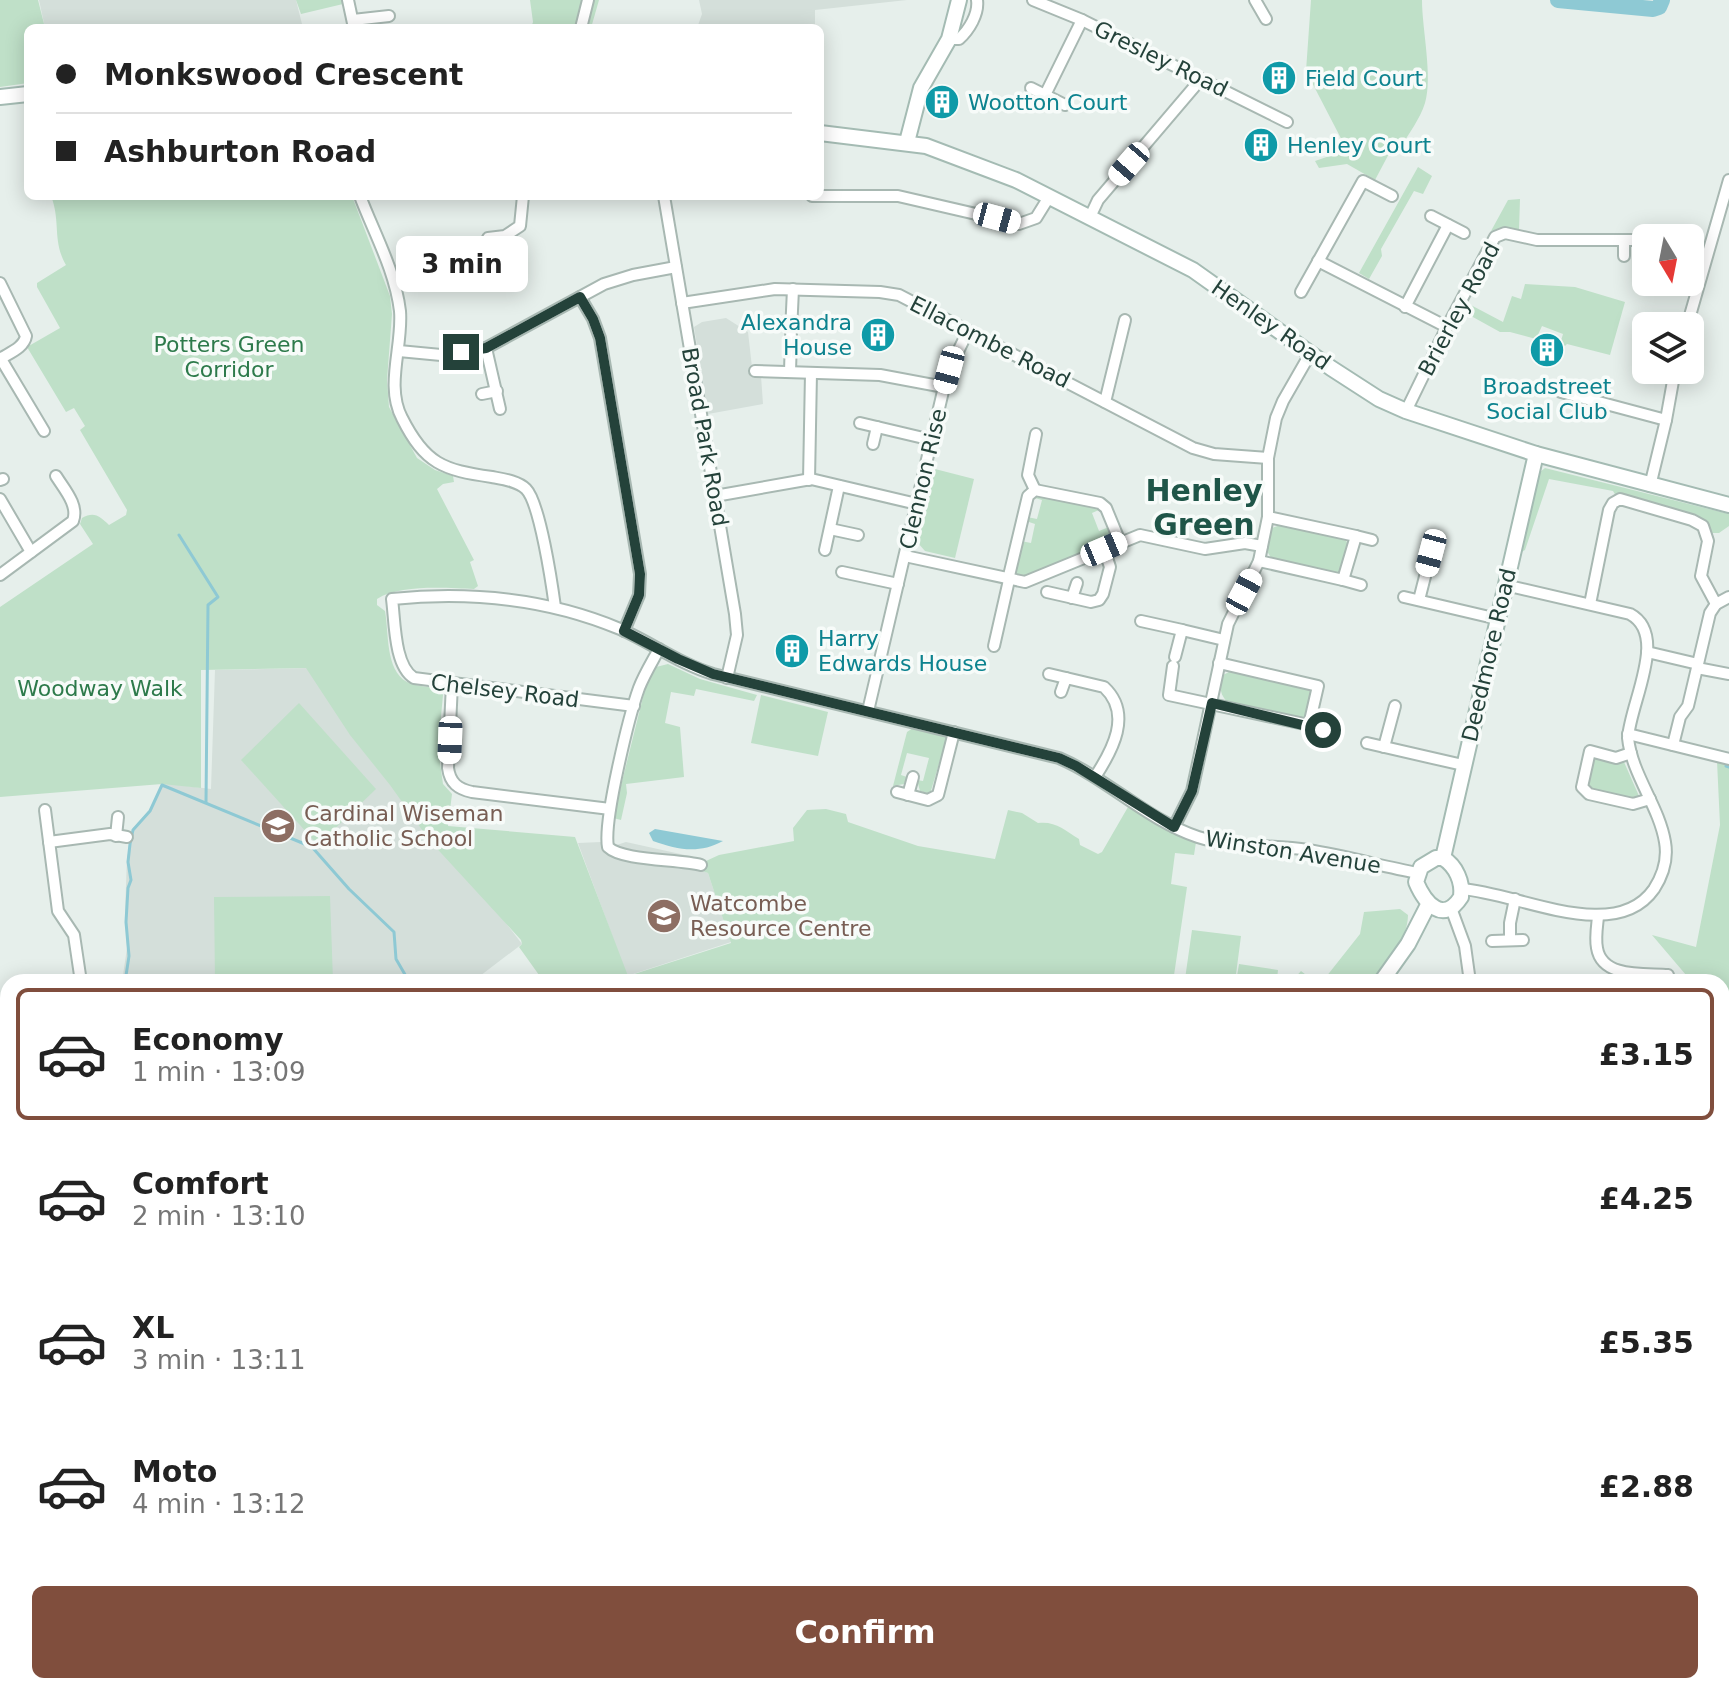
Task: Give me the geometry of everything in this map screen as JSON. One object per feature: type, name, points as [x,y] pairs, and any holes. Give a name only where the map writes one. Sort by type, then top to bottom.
[{"type":"main road","points":[[907,142],[921,88],[949,39],[959,0]]},
{"type":"main road","points":[[0,97],[24,94]]},
{"type":"main road","name":"Henley Road","points":[[824,133],[907,142],[961,158],[1049,197],[1193,270],[1310,354],[1379,399],[1406,411],[1536,454],[1729,505]]},
{"type":"main road","name":"Deedmore Road","points":[[1443,858],[1536,454]]},
{"type":"main road","points":[[1443,858],[1453,866],[1462,889],[1461,897],[1451,908],[1438,909],[1428,905],[1416,882],[1417,873],[1429,861],[1443,858]]},
{"type":"main road","points":[[1387,974],[1408,944],[1428,905]]},
{"type":"street","points":[[348,0],[354,24],[389,16]]},
{"type":"street","points":[[582,24],[588,0]]},
{"type":"street","points":[[949,39],[959,39],[964,35],[976,14],[977,0]]},
{"type":"street","name":"Gresley Road","points":[[1034,0],[1082,20],[1287,122]]},
{"type":"street","points":[[1255,0],[1266,19]]},
{"type":"street","points":[[1045,95],[1082,20]]},
{"type":"street","points":[[1090,217],[1098,200],[1201,79]]},
{"type":"street","points":[[1031,88],[1065,105]]},
{"type":"street","points":[[1691,312],[1729,180]]},
{"type":"street","points":[[1301,292],[1363,181],[1392,196]]},
{"type":"street","points":[[824,196],[898,196],[1019,224],[1036,218],[1049,197]]},
{"type":"street","points":[[362,200],[395,287],[400,312],[395,386],[396,403],[403,422],[422,452],[444,468],[510,481],[526,489],[551,574],[555,607]]},
{"type":"street","points":[[488,238],[505,236],[520,226],[523,200]]},
{"type":"street","name":"Broad Park Road","points":[[665,200],[737,626],[727,678]]},
{"type":"street","points":[[1431,216],[1464,233]]},
{"type":"street","points":[[1405,307],[1448,225]]},
{"type":"street","name":"Brierley Road","points":[[1406,411],[1491,240],[1500,234],[1537,240],[1632,240]]},
{"type":"street","points":[[1624,241],[1624,256]]},
{"type":"street","points":[[1318,261],[1447,327]]},
{"type":"street","points":[[399,351],[441,355],[486,348],[613,280],[676,267]]},
{"type":"street","points":[[0,283],[26,336],[20,347],[0,359],[44,431]]},
{"type":"street","points":[[790,372],[793,289]]},
{"type":"street","name":"Ellacombe Road","points":[[682,303],[747,291],[889,292],[1204,452],[1268,458]]},
{"type":"street","points":[[580,297],[600,338],[640,574],[639,595],[624,631]]},
{"type":"street","points":[[1105,402],[1125,320]]},
{"type":"street","name":"Clennon Rise","points":[[868,711],[944,387],[952,362],[968,331]]},
{"type":"street","points":[[486,348],[500,409]]},
{"type":"street","points":[[1174,827],[1192,791],[1232,614],[1259,561],[1268,517],[1268,458],[1272,433],[1283,401],[1310,354]]},
{"type":"street","points":[[755,371],[892,376],[944,387]]},
{"type":"street","points":[[809,480],[811,373]]},
{"type":"street","points":[[1650,486],[1672,384]]},
{"type":"street","points":[[482,394],[497,391]]},
{"type":"street","points":[[1561,392],[1666,420]]},
{"type":"street","points":[[860,423],[932,440]]},
{"type":"street","points":[[873,444],[877,427]]},
{"type":"street","points":[[1035,490],[1028,475],[1036,434]]},
{"type":"street","points":[[0,575],[75,518],[74,506],[56,476]]},
{"type":"street","points":[[715,496],[809,480],[917,504]]},
{"type":"street","points":[[825,550],[839,486]]},
{"type":"street","points":[[1035,490],[1100,503],[1106,508],[1120,542]]},
{"type":"street","points":[[994,646],[1028,496],[1035,490]]},
{"type":"street","points":[[0,499],[31,552]]},
{"type":"street","points":[[1590,604],[1609,510],[1620,499],[1703,526],[1708,541],[1701,576],[1716,604]]},
{"type":"street","points":[[1268,517],[1372,540]]},
{"type":"street","points":[[830,529],[858,535]]},
{"type":"street","points":[[905,556],[1009,580],[1031,581],[1140,535],[1205,549],[1245,543],[1262,546]]},
{"type":"street","points":[[1343,580],[1356,536]]},
{"type":"street","points":[[1047,592],[1091,602],[1102,598],[1110,567],[1104,549]]},
{"type":"street","points":[[1419,600],[1431,553]]},
{"type":"street","points":[[1259,561],[1361,585]]},
{"type":"street","points":[[842,572],[898,584]]},
{"type":"street","points":[[1072,598],[1077,583]]},
{"type":"street","points":[[1462,889],[1598,917],[1629,910],[1649,896],[1659,881],[1665,862],[1665,839],[1631,753],[1628,734],[1647,652],[1647,633],[1635,616],[1505,585]]},
{"type":"street","name":"Winston Avenue","points":[[392,599],[482,595],[555,607],[624,631],[696,668],[727,678],[1059,758],[1174,827],[1226,845],[1306,849],[1417,873]]},
{"type":"street","points":[[1404,597],[1498,619]]},
{"type":"street","points":[[1673,745],[1680,717],[1688,706],[1706,627],[1716,604],[1729,597]]},
{"type":"street","name":"Chelsey Road","points":[[392,599],[404,669],[421,681],[634,706]]},
{"type":"street","points":[[1141,621],[1224,640]]},
{"type":"street","points":[[1182,630],[1169,695],[1323,730]]},
{"type":"street","points":[[659,649],[641,684],[634,706],[610,809],[607,840],[612,851],[619,854],[701,865]]},
{"type":"street","points":[[1647,652],[1729,674]]},
{"type":"street","points":[[1219,663],[1332,688]]},
{"type":"street","points":[[1049,674],[1104,687],[1116,704],[1116,738],[1095,777]]},
{"type":"street","points":[[1061,692],[1066,678]]},
{"type":"street","points":[[452,684],[448,768],[456,786],[472,792],[610,809]]},
{"type":"street","points":[[1309,725],[1318,686]]},
{"type":"street","points":[[1384,747],[1395,706]]},
{"type":"street","points":[[913,777],[903,794],[928,800],[938,795],[954,732]]},
{"type":"street","points":[[1628,734],[1729,759]]},
{"type":"street","points":[[1367,743],[1463,765]]},
{"type":"street","points":[[1631,753],[1616,758],[1590,751],[1582,787],[1589,794],[1633,804],[1650,799]]},
{"type":"street","points":[[45,810],[58,911],[74,935],[80,974]]},
{"type":"street","points":[[49,842],[121,836],[118,817]]},
{"type":"street","points":[[1510,939],[1515,899]]},
{"type":"street","points":[[1451,908],[1465,946],[1469,974]]},
{"type":"street","points":[[1598,917],[1597,952],[1609,967],[1629,973],[1648,974]]},
{"type":"street","points":[[1492,941],[1523,940]]},
{"type":"shaded area","points":[[39,0],[296,0],[302,24],[44,24]]},
{"type":"shaded area","points":[[699,0],[907,0],[815,10],[815,24],[698,24],[702,14]]},
{"type":"shaded area","points":[[726,318],[748,332],[753,376],[761,376],[763,404],[708,414],[694,327],[702,322]]},
{"type":"shaded area","name":"Cardinal Wiseman Catholic School","points":[[310,668],[522,944],[483,974],[123,974],[127,948],[127,858],[133,828],[150,809],[162,783],[211,789],[215,670]]},
{"type":"shaded area","name":"Watcombe Resource Centre","points":[[601,842],[604,849],[626,842],[703,859],[700,870],[708,873],[731,942],[626,974],[578,843]]},
{"type":"green space","points":[[0,0],[38,0],[44,24],[24,24],[24,84],[0,87]]},
{"type":"green space","points":[[296,0],[342,0],[343,4],[301,14]]},
{"type":"green space","points":[[530,0],[599,0],[592,24],[533,22]]},
{"type":"green space","points":[[1311,0],[1422,0],[1428,67],[1425,103],[1400,148],[1392,148],[1375,180],[1347,164],[1319,168],[1315,161],[1347,150],[1306,71]]},
{"type":"green space","points":[[1418,167],[1432,176],[1423,194],[1414,191],[1381,249],[1382,256],[1369,279],[1359,273]]},
{"type":"green space","points":[[1520,199],[1519,230],[1505,227],[1491,231],[1508,200]]},
{"type":"green space","points":[[52,200],[354,200],[390,296],[389,407],[417,458],[435,470],[453,476],[454,482],[437,489],[474,560],[470,562],[478,586],[474,589],[411,589],[377,599],[377,605],[385,611],[389,650],[395,669],[407,682],[438,689],[443,695],[438,748],[443,784],[452,794],[448,826],[575,837],[627,974],[538,974],[519,947],[521,940],[430,841],[350,735],[306,668],[201,670],[201,788],[162,784],[0,797],[0,607],[93,544],[80,524],[82,518],[97,516],[109,525],[126,515],[127,510],[80,430],[85,426],[74,408],[66,412],[27,347],[60,328],[37,287],[37,283],[66,265],[59,248]]},
{"type":"green space","points":[[1525,284],[1575,287],[1625,302],[1610,355],[1560,344],[1563,334],[1542,326],[1536,339],[1500,332],[1462,311],[1467,303],[1503,322],[1512,296],[1521,299]]},
{"type":"green space","points":[[1545,468],[1729,514],[1729,526],[1719,533],[1712,533],[1702,519],[1641,500],[1616,496],[1613,491],[1549,479],[1525,550],[1520,553],[1540,472]]},
{"type":"green space","points":[[935,469],[974,479],[955,558],[925,551],[918,543]]},
{"type":"green space","points":[[1038,492],[1101,509],[1092,513],[1099,531],[1109,527],[1112,538],[1109,543],[1025,578],[1014,575],[1021,541],[1031,543],[1035,524],[1026,521],[1027,517],[1037,519],[1042,500],[1031,497]]},
{"type":"green space","points":[[1280,525],[1345,538],[1348,545],[1342,571],[1332,574],[1271,558],[1267,551],[1272,528]]},
{"type":"green space","points":[[668,664],[700,679],[757,695],[754,701],[696,689],[694,696],[671,692],[665,723],[680,727],[684,777],[626,784],[621,820],[613,818],[646,685],[656,667]]},
{"type":"green space","points":[[1233,670],[1310,688],[1313,692],[1306,718],[1227,702],[1221,692],[1221,682],[1223,675]]},
{"type":"green space","points":[[761,695],[828,712],[818,756],[751,743]]},
{"type":"green space","points":[[299,703],[376,789],[318,845],[241,760]]},
{"type":"green space","points":[[913,728],[947,737],[930,794],[920,791],[917,780],[923,781],[929,758],[907,753],[901,775],[907,777],[904,784],[893,786],[907,732]]},
{"type":"green space","points":[[1598,756],[1624,762],[1638,799],[1588,788],[1585,784],[1592,759]]},
{"type":"green space","points":[[1717,761],[1729,763],[1729,974],[1685,974],[1652,935],[1696,947],[1720,825]]},
{"type":"green space","points":[[1128,807],[1177,835],[1196,842],[1194,855],[1175,853],[1171,884],[1187,887],[1174,974],[634,974],[731,943],[708,873],[702,871],[706,861],[719,855],[794,841],[793,828],[807,810],[826,809],[846,814],[848,822],[918,846],[995,859],[1008,810],[1022,813],[1038,823],[1060,827],[1079,839],[1080,845],[1098,854]]},
{"type":"green space","points":[[330,896],[333,974],[215,974],[214,897]]},
{"type":"green space","points":[[1400,909],[1408,915],[1400,942],[1377,974],[1328,974],[1360,934],[1364,912]]},
{"type":"green space","points":[[1192,930],[1241,936],[1236,974],[1186,974]]},
{"type":"green space","points":[[1239,964],[1278,970],[1278,974],[1237,974]]},
{"type":"water","points":[[655,829],[723,841],[697,849],[671,847],[653,841],[649,833]]},
{"type":"waterway","points":[[1558,0],[1653,9],[1659,7],[1662,0]]},
{"type":"waterway","points":[[179,535],[218,597],[208,605],[206,802]]},
{"type":"waterway","points":[[126,974],[130,844],[133,830],[150,811],[162,785],[312,847],[349,889],[394,932],[396,959],[405,974]]},
{"type":"place","name":"Field Court","points":[[1279,78]]},
{"type":"place","name":"Wootton Court","points":[[942,102]]},
{"type":"place","name":"Henley Court","points":[[1261,145]]},
{"type":"place","name":"Alexandra House","points":[[878,335]]},
{"type":"place","name":"Broadstreet Social Club","points":[[1547,350]]},
{"type":"place","name":"Harry Edwards House","points":[[792,651]]},
{"type":"place","name":"Cardinal Wiseman Catholic School","points":[[278,826]]},
{"type":"place","name":"Watcombe Resource Centre","points":[[664,916]]},
{"type":"district","name":"Henley Green","points":[[1204,507]]},
{"type":"route","points":[[461,352],[486,348],[580,297],[600,338],[640,574],[639,595],[624,631],[696,668],[1059,758],[1174,827],[1192,791],[1212,703],[1323,730]]},
{"type":"park label","name":"Potters Green Corridor","points":[[229,356]]},
{"type":"park label","name":"Woodway Walk","points":[[100,688]]}]
